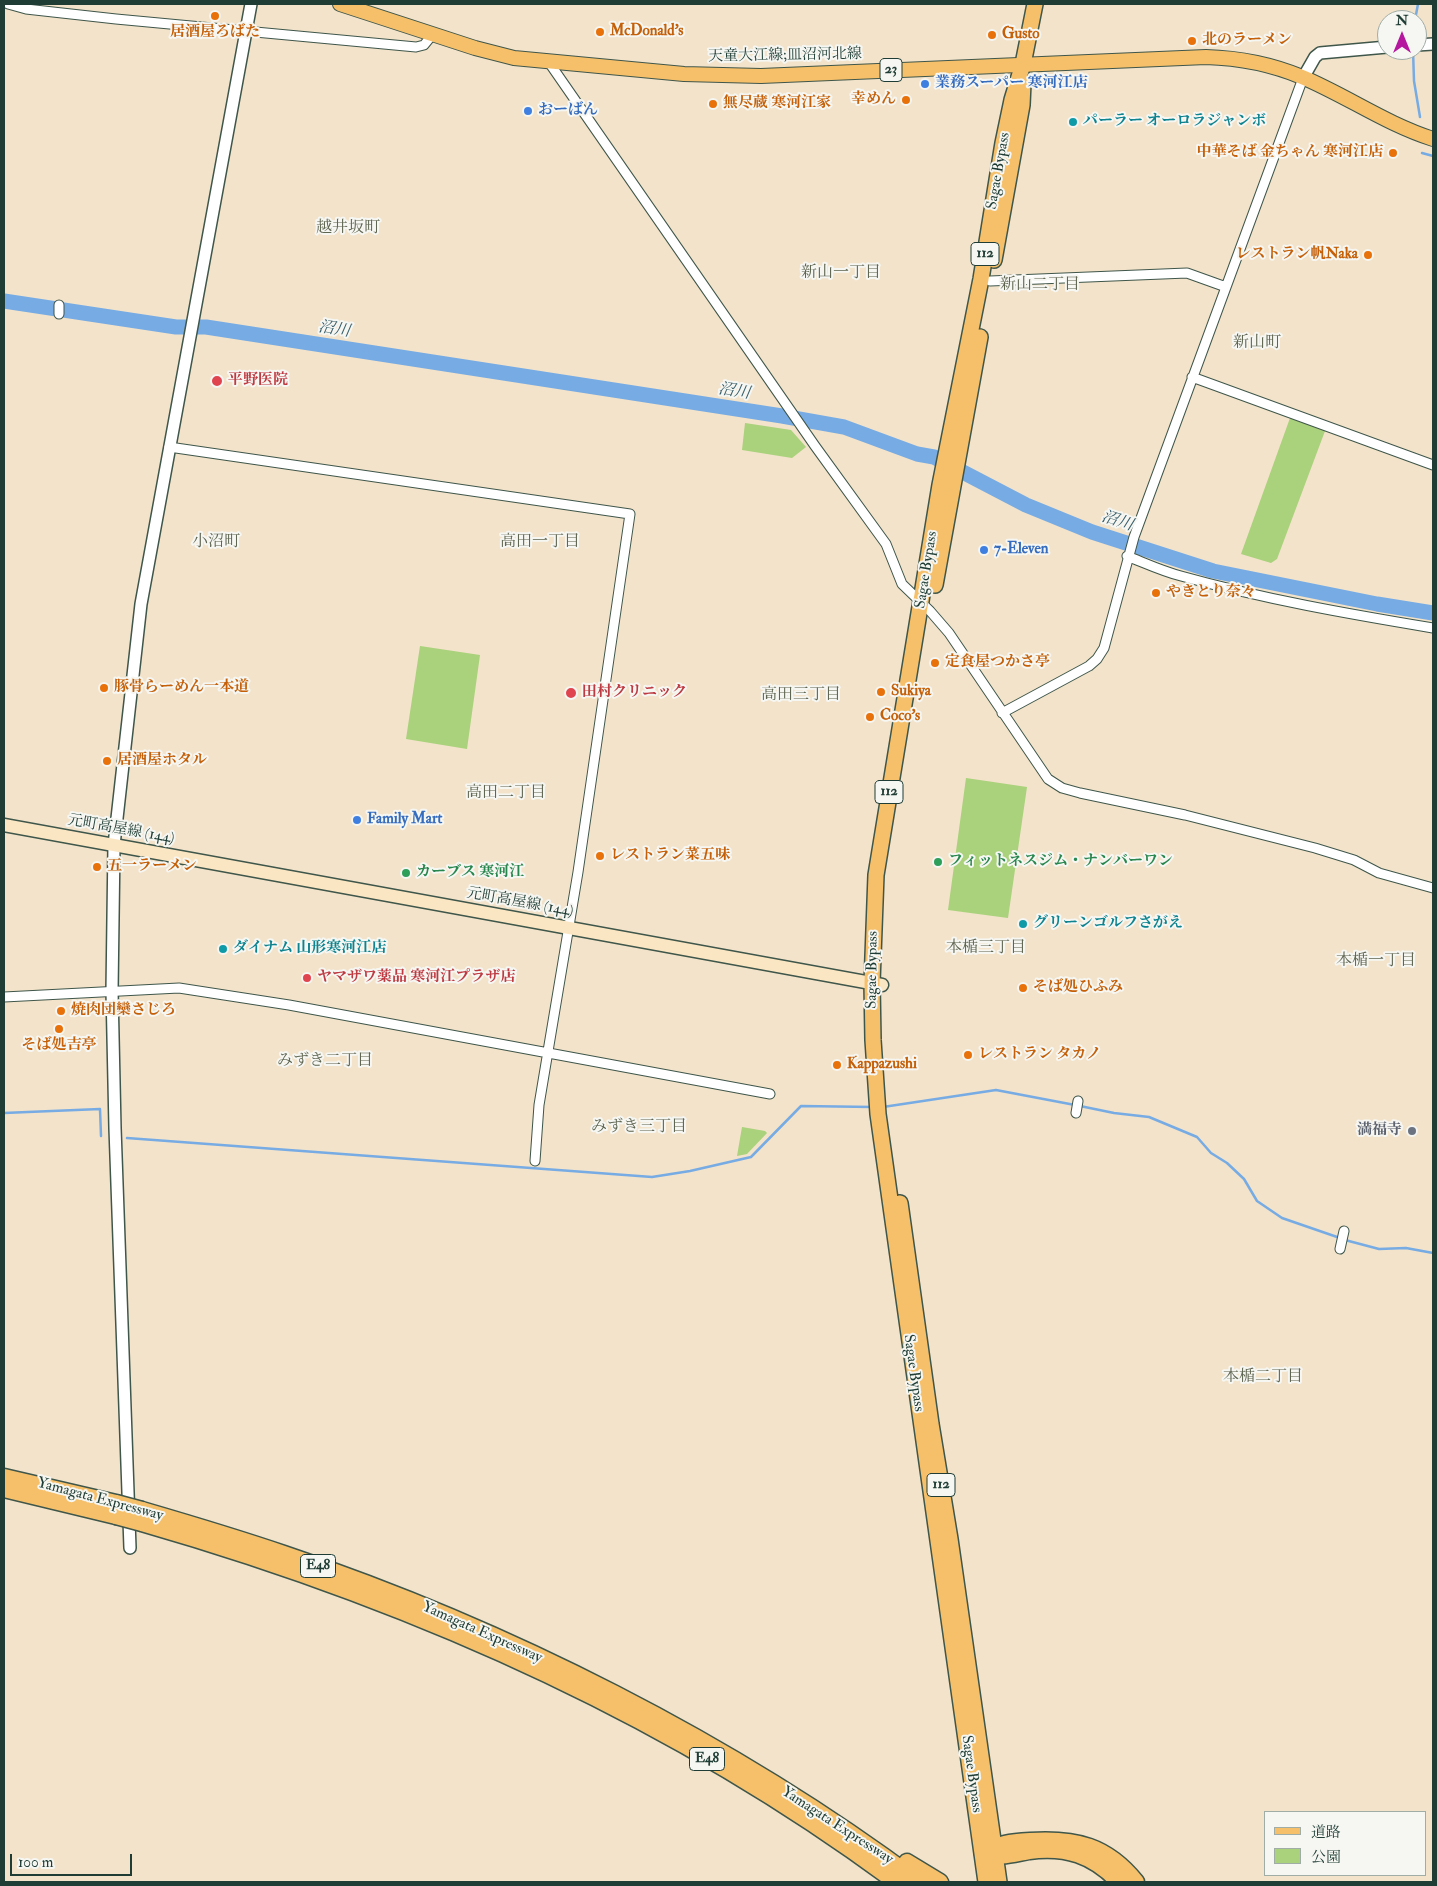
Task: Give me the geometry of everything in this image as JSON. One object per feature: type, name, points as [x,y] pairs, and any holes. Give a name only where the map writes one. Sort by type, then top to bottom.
[{"type":"highway","name":"Sagae Bypass","points":[[954,444],[990,281],[1022,104],[1024,64],[1035,4]]},
{"type":"highway","name":"Sagae Bypass","points":[[999,1882],[991,1852],[934,1516],[873,1040],[877,984],[876,875],[893,762],[926,608],[1003,143],[1012,100],[1024,64]]},
{"type":"highway","name":"Yamagata Expressway","points":[[4,1476],[142,1517],[414,1616],[487,1640],[650,1713],[724,1754],[808,1805],[919,1882]]},
{"type":"highway","name":"Yamagata Expressway","points":[[4,1489],[116,1510]]},
{"type":"highway","name":"Yamagata Expressway","points":[[509,1650],[717,1765],[802,1817],[896,1882]]},
{"type":"highway","points":[[808,1805],[940,1882]]},
{"type":"highway","points":[[991,1852],[1050,1840],[1078,1843],[1098,1850],[1112,1858],[1136,1882]]},
{"type":"highway","points":[[991,1852],[1061,1851],[1086,1857],[1103,1866],[1119,1882]]},
{"type":"highway","name":"Sagae Bypass","points":[[986,1882],[991,1852]]},
{"type":"main road","name":"天童大江線;皿沼河北線","points":[[340,4],[493,53],[548,61],[729,76],[1206,57],[1226,58],[1268,65],[1303,78],[1395,125],[1433,139]]},
{"type":"main road","name":"元町高屋線 (144)","points":[[4,826],[877,984]]},
{"type":"street","points":[[8,4],[26,9],[416,47],[424,45],[433,34]]},
{"type":"street","points":[[130,1548],[115,1128],[112,992],[114,845],[141,604],[251,4]]},
{"type":"street","points":[[1002,713],[1089,666],[1097,659],[1104,648],[1127,556],[1303,78],[1320,53],[1377,48]]},
{"type":"street","points":[[548,61],[886,544],[902,584],[949,633],[1048,779],[1062,788],[1273,837],[1354,860],[1379,873],[1433,888]]},
{"type":"street","points":[[990,281],[1187,273],[1226,287]]},
{"type":"street","points":[[59,305],[59,314]]},
{"type":"street","points":[[1192,377],[1433,465]]},
{"type":"street","points":[[169,447],[630,514],[599,736],[539,1105],[535,1161]]},
{"type":"street","points":[[1127,556],[1179,575],[1230,588],[1331,610],[1433,628]]},
{"type":"street","points":[[4,996],[179,988],[289,1005],[770,1094]]},
{"type":"street","points":[[1076,1113],[1078,1101]]},
{"type":"street","points":[[1340,1249],[1344,1231]]},
{"type":"green space","points":[[1290,418],[1325,431],[1277,559],[1271,563],[1241,554]]},
{"type":"green space","points":[[745,423],[791,430],[806,447],[792,458],[742,450]]},
{"type":"green space","points":[[420,646],[480,655],[467,749],[406,739]]},
{"type":"green space","points":[[966,778],[1027,787],[1008,918],[948,910]]},
{"type":"green space","points":[[742,1127],[767,1133],[747,1154],[737,1156]]},
{"type":"waterway","points":[[1417,10],[1418,4]]},
{"type":"waterway","points":[[1413,60],[1414,81],[1420,117]]},
{"type":"waterway","points":[[1422,153],[1433,156]]},
{"type":"waterway","name":"沼川","points":[[4,301],[176,327],[206,327],[844,427],[917,454],[934,457],[1026,505],[1092,532],[1213,571],[1377,604],[1433,613]]},
{"type":"waterway","points":[[883,1107],[996,1090],[1075,1105]]},
{"type":"waterway","points":[[127,1138],[652,1177],[690,1171],[751,1157],[801,1106],[873,1107]]},
{"type":"waterway","points":[[1080,1106],[1114,1113],[1149,1117],[1197,1137],[1211,1153],[1227,1163],[1244,1179],[1257,1201],[1282,1218],[1340,1238]]},
{"type":"waterway","points":[[4,1113],[100,1109],[101,1136]]},
{"type":"waterway","points":[[1345,1240],[1379,1249],[1406,1248],[1433,1253]]},
{"type":"place","name":"居酒屋ろばた","points":[[215,16]]},
{"type":"place","name":"McDonald's","points":[[600,32]]},
{"type":"place","name":"Gusto","points":[[992,35]]},
{"type":"place","name":"北のラーメン","points":[[1192,41]]},
{"type":"place","name":"業務スーパー 寒河江店","points":[[925,84]]},
{"type":"place","name":"幸めん","points":[[906,100]]},
{"type":"place","name":"無尽蔵 寒河江家","points":[[713,104]]},
{"type":"place","name":"おーばん","points":[[528,111]]},
{"type":"place","name":"パーラー オーロラジャンボ","points":[[1073,122]]},
{"type":"place","name":"中華そば 金ちゃん 寒河江店","points":[[1393,153]]},
{"type":"place","name":"レストラン帆Naka","points":[[1368,255]]},
{"type":"place","name":"平野医院","points":[[217,381]]},
{"type":"place","name":"7-Eleven","points":[[984,550]]},
{"type":"place","name":"やきとり奈々","points":[[1156,593]]},
{"type":"place","name":"定食屋つかさ亭","points":[[935,663]]},
{"type":"place","name":"豚骨らーめん一本道","points":[[104,688]]},
{"type":"place","name":"Sukiya","points":[[881,692]]},
{"type":"place","name":"田村クリニック","points":[[571,693]]},
{"type":"place","name":"Coco's","points":[[870,717]]},
{"type":"place","name":"居酒屋ホタル","points":[[107,761]]},
{"type":"place","name":"Family Mart","points":[[357,820]]},
{"type":"place","name":"レストラン菜五味","points":[[600,856]]},
{"type":"place","name":"フィットネスジム・ナンバーワン","points":[[938,862]]},
{"type":"place","name":"五一ラーメン","points":[[97,867]]},
{"type":"place","name":"カーブス 寒河江","points":[[406,873]]},
{"type":"place","name":"グリーンゴルフさがえ","points":[[1023,924]]},
{"type":"place","name":"ダイナム 山形寒河江店","points":[[223,949]]},
{"type":"place","name":"ヤマザワ薬品 寒河江プラザ店","points":[[307,978]]},
{"type":"place","name":"そば処ひふみ","points":[[1023,988]]},
{"type":"place","name":"焼肉団欒さじろ","points":[[61,1011]]},
{"type":"place","name":"そば処吉亭","points":[[59,1029]]},
{"type":"place","name":"レストラン タカノ","points":[[968,1055]]},
{"type":"place","name":"Kappazushi","points":[[837,1065]]},
{"type":"place","name":"満福寺","points":[[1412,1131]]},
{"type":"district","name":"越井坂町","points":[[348,229]]},
{"type":"district","name":"新山一丁目","points":[[841,274]]},
{"type":"district","name":"新山二丁目","points":[[1040,286]]},
{"type":"district","name":"新山町","points":[[1257,344]]},
{"type":"district","name":"小沼町","points":[[216,543]]},
{"type":"district","name":"高田一丁目","points":[[540,543]]},
{"type":"district","name":"高田三丁目","points":[[801,696]]},
{"type":"district","name":"高田二丁目","points":[[506,794]]},
{"type":"district","name":"本楯三丁目","points":[[986,949]]},
{"type":"district","name":"本楯一丁目","points":[[1376,962]]},
{"type":"district","name":"みずき二丁目","points":[[325,1062]]},
{"type":"district","name":"みずき三丁目","points":[[639,1128]]},
{"type":"district","name":"本楯二丁目","points":[[1263,1378]]}]
